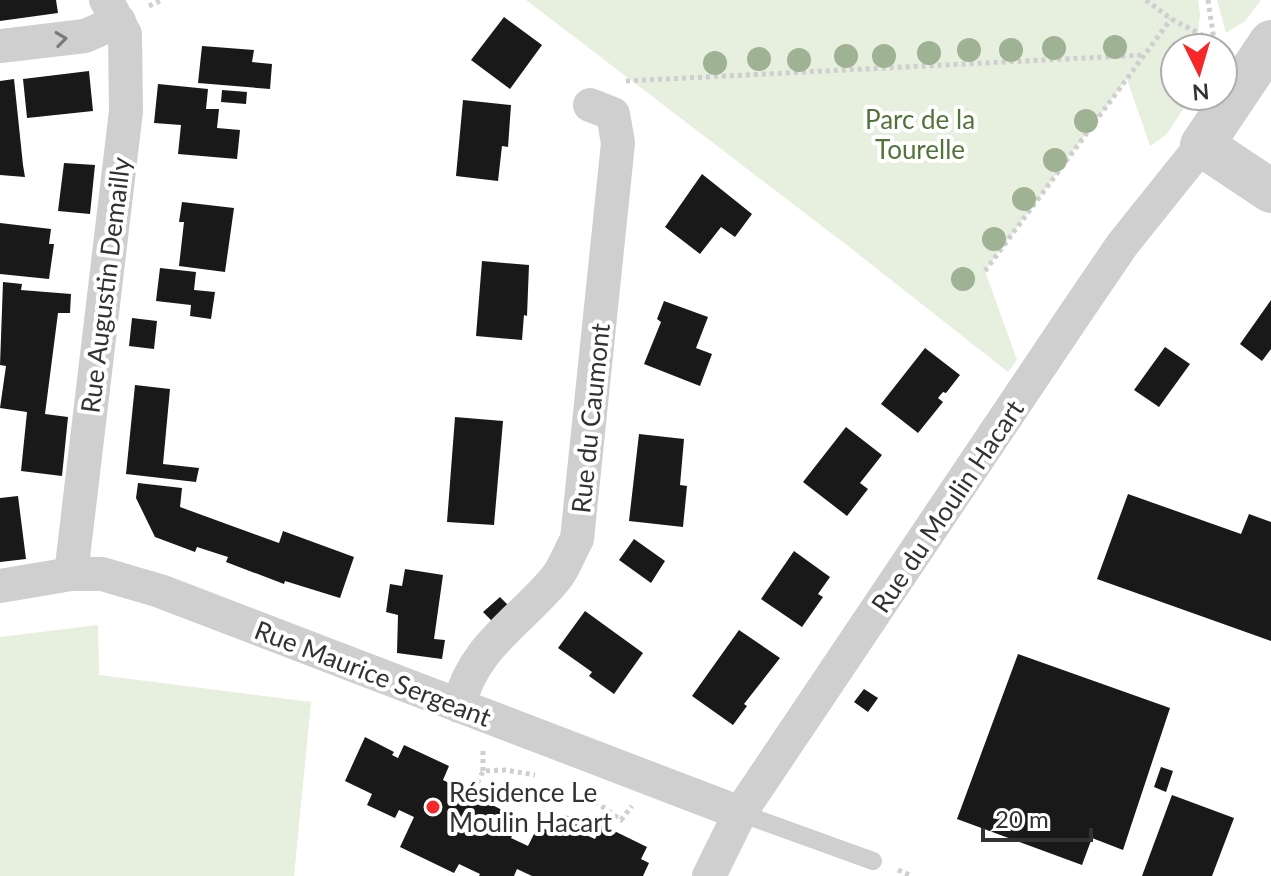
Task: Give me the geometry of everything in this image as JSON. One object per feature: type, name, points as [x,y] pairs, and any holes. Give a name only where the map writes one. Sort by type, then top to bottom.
[{"type":"street","points":[[0,46],[85,36],[113,11]]},
{"type":"street","name":"Rue Augustin Demailly","points":[[71,574],[126,111],[125,34],[113,11]]},
{"type":"street","points":[[1271,42],[1202,145],[1271,191]]},
{"type":"street","name":"Rue du Caumont","points":[[459,706],[464,683],[484,651],[558,576],[577,539],[618,143],[613,114],[590,105]]},
{"type":"street","name":"Rue du Moulin Hacart","points":[[709,876],[740,813],[1122,245],[1202,145]]},
{"type":"street","name":"Rue Maurice Sergeant","points":[[0,586],[71,574],[102,574],[160,591],[740,813]]},
{"type":"lane","points":[[740,813],[873,861]]},
{"type":"path","points":[[1146,0],[1171,19],[1196,32]]},
{"type":"path","points":[[1208,0],[1213,32]]},
{"type":"path","points":[[985,271],[1171,19]]},
{"type":"path","points":[[630,80],[1144,55]]},
{"type":"path","points":[[474,790],[483,771],[483,760]]},
{"type":"path","points":[[483,771],[505,770],[542,777]]},
{"type":"path","points":[[578,790],[621,820]]},
{"type":"green space","name":"Parc de la Tourelle","points":[[526,0],[1198,0],[1198,32],[1159,32],[1159,112],[1181,112],[1166,135],[1150,146],[1127,79],[985,271],[1017,360],[1008,372]]},
{"type":"green space","points":[[1217,0],[1261,0],[1245,21],[1226,32]]},
{"type":"green space","points":[[98,625],[99,675],[311,702],[294,876],[0,876],[0,637]]},
{"type":"building","points":[[0,0],[56,0],[58,13],[0,21]]},
{"type":"building","points":[[504,17],[542,45],[510,89],[471,60]]},
{"type":"building","points":[[202,46],[254,50],[252,62],[272,64],[270,89],[198,83]]},
{"type":"building","points":[[89,71],[93,111],[27,118],[23,79]]},
{"type":"building","points":[[14,79],[25,177],[0,175],[0,81]]},
{"type":"building","points":[[158,84],[208,89],[206,109],[219,109],[217,128],[240,130],[237,159],[178,154],[181,125],[154,123]]},
{"type":"building","points":[[222,90],[247,92],[246,104],[221,102]]},
{"type":"building","points":[[463,100],[511,105],[508,147],[502,146],[498,181],[456,176]]},
{"type":"building","points":[[64,163],[95,165],[90,214],[58,211]]},
{"type":"building","points":[[702,174],[752,214],[735,237],[721,227],[700,254],[665,227]]},
{"type":"building","points":[[182,202],[234,208],[225,272],[179,266],[184,222],[179,222]]},
{"type":"building","points":[[0,223],[51,229],[49,244],[54,244],[49,279],[0,274]]},
{"type":"building","points":[[482,261],[529,265],[527,316],[524,315],[522,340],[476,336]]},
{"type":"building","points":[[160,268],[196,272],[194,290],[215,292],[211,319],[190,316],[191,305],[156,301]]},
{"type":"building","points":[[3,282],[22,284],[21,290],[71,294],[70,313],[58,313],[45,414],[68,417],[62,476],[21,471],[27,412],[0,408],[6,366],[0,365]]},
{"type":"building","points":[[1271,300],[1271,349],[1262,361],[1240,344]]},
{"type":"building","points":[[664,301],[708,317],[696,348],[712,354],[700,386],[644,364],[661,322],[657,319]]},
{"type":"building","points":[[132,318],[157,321],[154,349],[129,346]]},
{"type":"building","points":[[1165,347],[1190,364],[1159,407],[1134,390]]},
{"type":"building","points":[[925,348],[960,375],[938,398],[943,402],[918,433],[881,404]]},
{"type":"building","points":[[135,385],[170,389],[163,464],[199,468],[196,482],[126,474]]},
{"type":"building","points":[[455,417],[503,421],[494,525],[447,522]]},
{"type":"building","points":[[846,427],[882,455],[860,483],[868,489],[847,516],[803,482]]},
{"type":"building","points":[[639,434],[684,439],[680,485],[687,486],[683,527],[629,521]]},
{"type":"building","points":[[138,483],[182,488],[180,507],[279,543],[283,531],[354,557],[340,598],[285,581],[284,584],[226,562],[228,557],[197,547],[195,552],[155,537],[136,498]]},
{"type":"building","points":[[1128,494],[1241,534],[1249,514],[1271,522],[1271,641],[1097,579]]},
{"type":"building","points":[[18,496],[26,559],[0,562],[0,498]]},
{"type":"building","points":[[634,539],[665,561],[651,583],[619,560]]},
{"type":"building","points":[[794,551],[830,577],[818,594],[823,597],[802,627],[761,599]]},
{"type":"building","points":[[405,569],[443,575],[434,639],[445,640],[442,659],[397,653],[398,615],[386,612],[390,584],[402,586]]},
{"type":"building","points":[[500,597],[509,606],[492,621],[483,612]]},
{"type":"building","points":[[585,611],[643,653],[614,694],[589,676],[592,672],[558,648]]},
{"type":"building","points":[[739,630],[780,658],[744,704],[747,706],[733,725],[692,696]]},
{"type":"building","points":[[1018,654],[1170,708],[1123,850],[1092,838],[1082,865],[957,819]]},
{"type":"building","points":[[864,689],[878,698],[868,712],[854,702]]},
{"type":"building","name":"Résidence Le Moulin Hacart","points":[[365,737],[394,752],[392,755],[398,758],[404,745],[449,766],[443,780],[520,819],[511,838],[528,846],[538,826],[556,834],[565,815],[590,826],[586,835],[595,839],[602,825],[647,847],[641,859],[649,863],[643,876],[532,876],[517,869],[514,876],[479,876],[459,864],[454,873],[400,847],[414,817],[399,810],[395,818],[367,805],[372,794],[345,781]]},
{"type":"building","points":[[1161,767],[1173,771],[1166,792],[1154,787]]},
{"type":"building","points":[[1172,795],[1234,818],[1212,876],[1142,876]]},
{"type":"place","name":"Résidence Le Moulin Hacart","points":[[433,807]]}]
